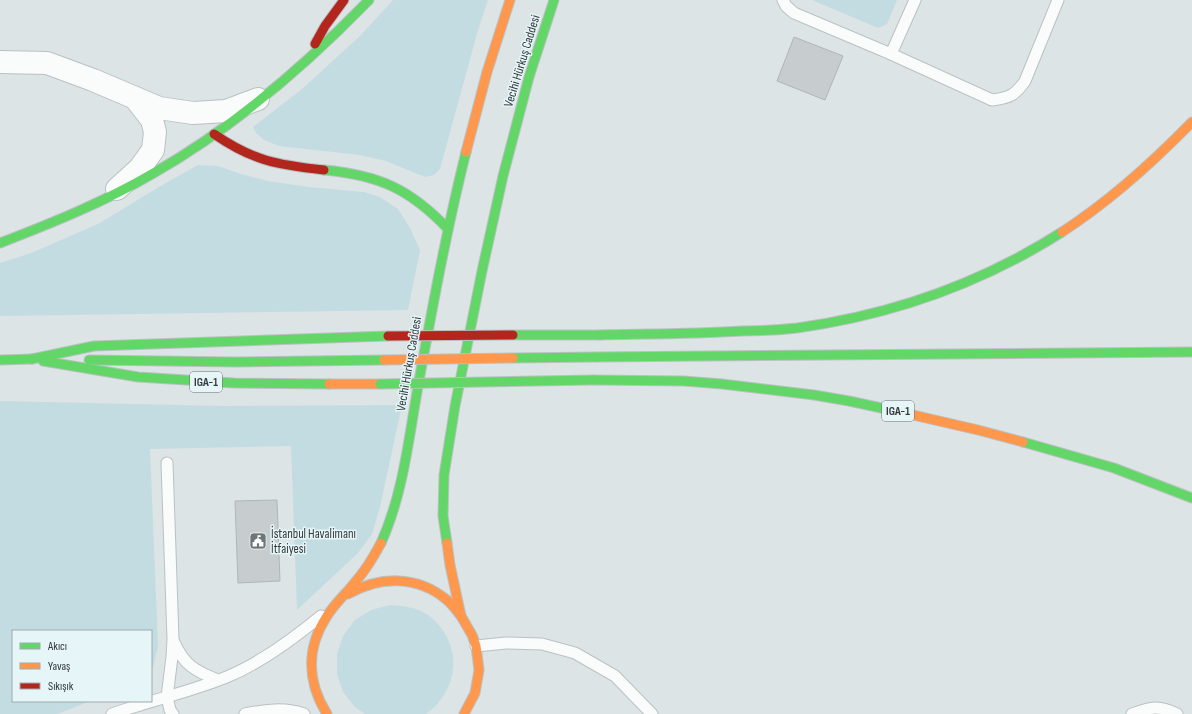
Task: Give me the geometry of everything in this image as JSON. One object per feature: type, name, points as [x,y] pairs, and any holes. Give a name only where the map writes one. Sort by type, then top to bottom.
[{"type":"main road","points":[[306,61],[325,26],[344,0]]},
{"type":"main road","points":[[0,243],[32,231],[107,198],[152,174],[214,134],[267,95],[344,27],[369,0]]},
{"type":"main road","name":"Vecihi Hürkuş Caddesi","points":[[327,714],[318,698],[312,679],[311,659],[314,640],[322,622],[363,573],[380,545],[392,514],[402,480],[448,228],[472,129],[510,0]]},
{"type":"main road","name":"Vecihi Hürkuş Caddesi","points":[[464,714],[475,693],[479,670],[476,646],[472,635],[461,616],[450,565],[442,516],[444,475],[455,406],[503,176],[529,77],[554,0]]},
{"type":"main road","points":[[32,359],[94,346],[388,336],[724,333],[795,328],[864,316],[917,301],[962,284],[996,269],[1036,248],[1083,219],[1171,145],[1192,122]]},
{"type":"main road","points":[[214,134],[234,148],[254,158],[275,163],[348,172],[374,178],[406,192],[434,213],[448,228]]},
{"type":"main road","points":[[0,360],[32,359],[236,362],[596,357],[1192,352]]},
{"type":"main road","name":"IGA-1","points":[[32,359],[138,377],[234,384],[380,384],[593,380],[684,381],[814,395],[849,401],[978,430],[1114,468],[1192,498]]},
{"type":"main road","points":[[334,606],[350,592],[368,584],[389,580],[403,581],[429,588],[447,600],[461,616]]},
{"type":"street","points":[[0,62],[47,63],[93,80],[159,108],[193,113],[226,111],[267,95]]},
{"type":"street","points":[[107,198],[140,168],[153,150],[155,132],[152,120],[135,97]]},
{"type":"lane","points":[[783,0],[786,6],[794,13],[892,54],[992,100],[1006,99],[1018,91],[1025,81],[1058,0]]},
{"type":"lane","points":[[892,54],[915,0]]},
{"type":"lane","points":[[167,463],[173,639],[167,697],[170,710],[173,714]]},
{"type":"lane","points":[[152,702],[218,680],[257,661],[302,632],[334,606]]},
{"type":"lane","points":[[173,639],[180,655],[189,664],[201,673],[218,680]]},
{"type":"lane","points":[[476,646],[506,643],[542,644],[575,653],[615,676],[652,714]]},
{"type":"lane","points":[[112,714],[151,702]]},
{"type":"lane","points":[[1132,714],[1148,708],[1166,708],[1177,714]]},
{"type":"lane","points":[[245,714],[273,710],[304,714]]},
{"type":"shaded area","points":[[393,0],[488,0],[478,30],[440,169],[434,175],[425,177],[386,161],[360,155],[279,146],[264,140],[256,133],[253,127],[302,89],[360,36]]},
{"type":"shaded area","points":[[812,0],[897,0],[887,24],[878,28]]},
{"type":"shaded area","points":[[198,165],[218,166],[268,181],[309,187],[364,192],[380,197],[398,209],[410,228],[420,250],[408,310],[0,316],[0,263],[31,253],[98,224]]},
{"type":"shaded area","points":[[0,401],[224,406],[402,405],[380,507],[372,534],[358,553],[297,610],[291,446],[150,449],[158,646],[153,667],[152,668],[152,630],[12,630],[12,702],[88,702],[57,714],[0,714]]},
{"type":"shaded area","points":[[390,605],[405,606],[424,612],[439,626],[447,638],[452,651],[453,665],[451,679],[446,692],[438,704],[426,714],[365,714],[355,707],[343,692],[337,674],[337,654],[343,636],[355,620],[371,610]]},
{"type":"building","points":[[794,37],[843,56],[825,100],[777,81]]},
{"type":"building","name":"İstanbul Havalimanı İtfaiyesi","points":[[277,500],[280,581],[238,583],[235,501]]},
{"type":"traffic: fast","points":[[0,243],[97,203],[152,174],[211,137],[266,95],[293,72],[369,0]]},
{"type":"traffic: fast","points":[[447,543],[443,516],[444,475],[455,406],[503,176],[529,77],[554,0]]},
{"type":"traffic: fast","points":[[381,543],[389,524],[405,463],[441,266],[466,152]]},
{"type":"traffic: fast","points":[[324,170],[344,172],[377,180],[392,186],[407,194],[434,215],[448,229]]},
{"type":"traffic: fast","points":[[600,335],[763,331],[797,328],[867,315],[935,294],[968,281],[1000,267],[1062,232]]},
{"type":"traffic: fast","points":[[513,335],[600,335]]},
{"type":"traffic: fast","points":[[32,359],[94,346],[388,336]]},
{"type":"traffic: fast","points":[[596,357],[1192,352]]},
{"type":"traffic: fast","points":[[513,358],[596,357]]},
{"type":"traffic: fast","points":[[0,360],[32,359]]},
{"type":"traffic: fast","points":[[89,360],[236,362],[384,360]]},
{"type":"traffic: fast","points":[[43,361],[138,377],[234,383],[329,384]]},
{"type":"traffic: fast","points":[[593,380],[684,381],[722,384],[814,395],[900,412]]},
{"type":"traffic: fast","points":[[380,384],[593,380]]},
{"type":"traffic: fast","points":[[1023,442],[1114,468],[1192,498]]},
{"type":"traffic: slow","points":[[466,152],[487,72],[510,0]]},
{"type":"traffic: slow","points":[[1062,232],[1097,208],[1130,181],[1192,122]]},
{"type":"traffic: slow","points":[[384,360],[513,358]]},
{"type":"traffic: slow","points":[[329,384],[380,384]]},
{"type":"traffic: slow","points":[[900,412],[1023,442]]},
{"type":"traffic: slow","points":[[327,714],[320,702],[313,677],[312,653],[315,640],[330,611],[363,572],[381,543]]},
{"type":"traffic: slow","points":[[447,543],[461,616],[472,635],[476,646],[479,670],[475,693],[464,714]]},
{"type":"traffic: slow","points":[[348,594],[360,588],[385,581],[411,582],[435,592],[449,602],[461,616]]},
{"type":"traffic: jam","points":[[315,44],[325,26],[344,0]]},
{"type":"traffic: jam","points":[[214,134],[241,150],[266,160],[279,164],[324,170]]},
{"type":"traffic: jam","points":[[388,336],[513,335]]},
{"type":"place","name":"İstanbul Havalimanı İtfaiyesi","points":[[258,541]]}]
